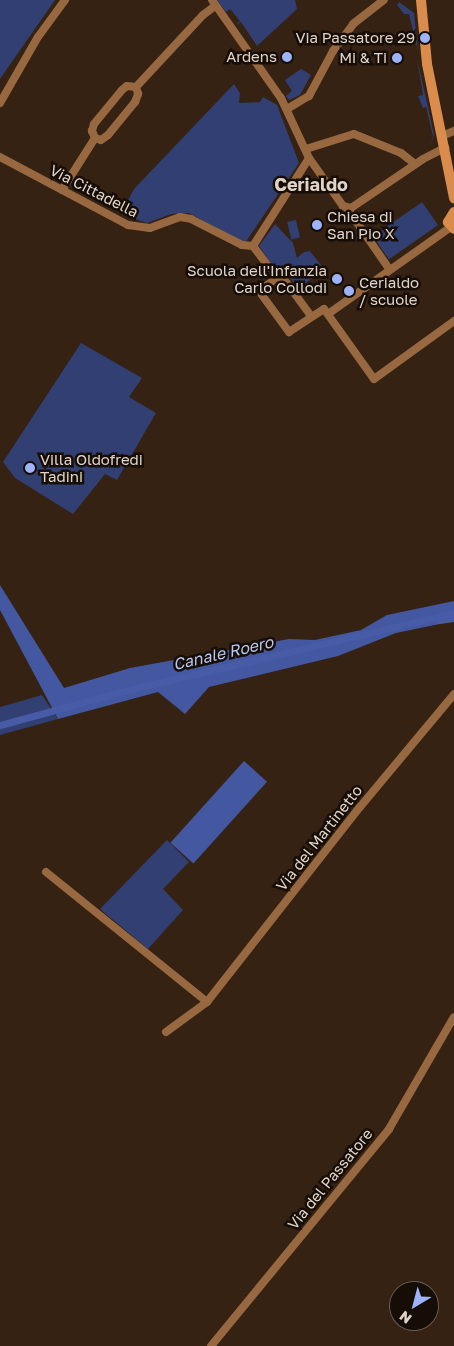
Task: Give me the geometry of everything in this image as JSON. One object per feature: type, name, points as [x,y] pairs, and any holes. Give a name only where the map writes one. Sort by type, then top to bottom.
[{"type":"street","points":[[0,103],[38,37],[65,0]]},
{"type":"street","points":[[287,109],[309,96],[333,51],[353,24],[384,0]]},
{"type":"street","points":[[328,314],[453,228],[448,222],[453,212],[454,197],[428,72],[419,2]]},
{"type":"street","points":[[136,87],[214,3],[287,109],[309,158],[339,203],[347,208],[390,270]]},
{"type":"street","points":[[62,190],[95,138],[94,124],[122,90],[127,86],[136,87]]},
{"type":"street","points":[[95,138],[101,140],[108,135],[138,97],[136,87]]},
{"type":"street","points":[[442,136],[454,131]]},
{"type":"street","points":[[306,149],[354,134],[401,153],[415,164]]},
{"type":"street","points":[[347,208],[415,164],[445,148]]},
{"type":"street","name":"Via Cittadella","points":[[0,157],[137,228],[150,228],[186,217],[242,245],[253,246]]},
{"type":"street","points":[[277,278],[253,246],[309,158]]},
{"type":"street","points":[[311,316],[281,275],[259,291],[289,332],[324,309],[374,379],[454,321]]},
{"type":"street","name":"Via del Martinetto","points":[[166,1032],[207,1002],[360,807],[454,694]]},
{"type":"street","points":[[46,872],[207,1002]]},
{"type":"street","name":"Via del Passatore","points":[[211,1346],[389,1129],[454,1017]]},
{"type":"shaded area","points":[[0,0],[55,0],[0,79]]},
{"type":"shaded area","points":[[217,0],[295,0],[297,9],[257,46],[241,22],[236,25],[240,21],[230,9],[226,12]]},
{"type":"shaded area","points":[[399,2],[414,13],[418,51],[409,14],[404,14],[397,5]]},
{"type":"shaded area","points":[[417,58],[434,135],[430,146],[433,136],[426,107],[423,108],[418,96],[423,95]]},
{"type":"shaded area","points":[[301,69],[311,75],[300,95],[289,100],[286,96],[292,91],[285,80]]},
{"type":"shaded area","points":[[234,84],[240,93],[239,103],[260,102],[263,97],[277,105],[299,163],[245,243],[189,213],[171,214],[147,223],[121,214],[134,189]]},
{"type":"shaded area","points":[[422,202],[438,225],[389,259],[373,236]]},
{"type":"shaded area","points":[[296,220],[300,238],[291,240],[287,222]]},
{"type":"shaded area","points":[[275,224],[293,243],[297,258],[304,252],[310,251],[324,269],[298,289],[283,268],[277,272],[259,246]]},
{"type":"shaded area","points":[[81,343],[142,378],[129,397],[156,413],[117,480],[105,474],[73,514],[15,478],[3,462]]},
{"type":"shaded area","points":[[0,585],[64,688],[130,668],[289,639],[315,640],[361,630],[387,615],[454,601],[454,621],[396,633],[338,656],[209,687],[185,714],[158,692],[58,719],[0,610]]},
{"type":"shaded area","points":[[42,695],[58,719],[0,735],[0,707]]},
{"type":"shaded area","points":[[244,761],[267,782],[193,863],[170,843]]},
{"type":"shaded area","points":[[167,840],[189,862],[163,889],[183,910],[148,949],[100,909]]},
{"type":"waterway","name":"Canale Roero","points":[[0,725],[132,689],[454,613]]},
{"type":"waterway","points":[[439,620],[454,618]]},
{"type":"place","name":"Via Passatore 29","points":[[425,38]]},
{"type":"place","name":"Ardens","points":[[287,57]]},
{"type":"place","name":"Mi & Ti","points":[[397,58]]},
{"type":"place","name":"Chiesa di San Pio X","points":[[317,225]]},
{"type":"place","name":"Scuola dell'Infanzia Carlo Collodi","points":[[337,279]]},
{"type":"place","name":"Cerialdo / scuole","points":[[349,291]]},
{"type":"place","name":"Villa Oldofredi Tadini","points":[[30,468]]},
{"type":"district","name":"Cerialdo","points":[[311,184]]}]
